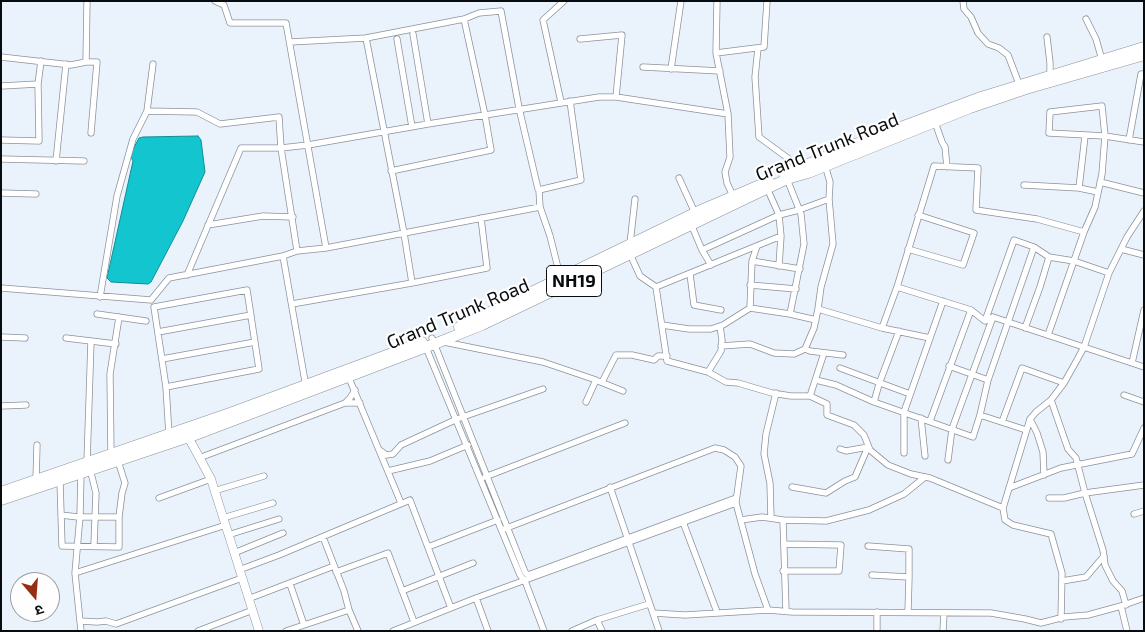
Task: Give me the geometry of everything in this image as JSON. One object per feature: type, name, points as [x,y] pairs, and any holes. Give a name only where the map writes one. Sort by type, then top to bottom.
[{"type":"highway","name":"Grand Trunk Road","points":[[630,250],[695,213],[852,145],[982,96],[1144,47]]},
{"type":"highway","name":"Grand Trunk Road","points":[[1,492],[36,480],[86,468],[307,390],[482,325],[630,250],[787,179],[808,173],[935,122],[1026,90],[1144,55]]},
{"type":"highway","name":"Grand Trunk Road","points":[[307,390],[349,378],[432,342]]},
{"type":"highway","name":"Grand Trunk Road","points":[[114,458],[169,435],[186,433]]},
{"type":"highway","name":"Grand Trunk Road","points":[[1,500],[60,481],[86,468]]},
{"type":"street","points":[[86,62],[87,1]]},
{"type":"street","points":[[215,1],[224,5],[230,23],[286,23],[326,248]]},
{"type":"street","points":[[561,102],[543,20],[564,1]]},
{"type":"street","points":[[672,69],[681,1]]},
{"type":"street","points":[[717,1],[716,53],[728,114],[730,158],[725,172],[727,183],[733,196]]},
{"type":"street","points":[[716,53],[764,47],[767,1]]},
{"type":"street","points":[[963,1],[964,9],[971,17],[978,33],[988,44],[999,48],[1008,55],[1019,84]]},
{"type":"street","points":[[290,42],[366,38],[501,11],[519,109],[538,189]]},
{"type":"street","points":[[391,170],[491,150],[464,19]]},
{"type":"street","points":[[1086,19],[1096,39],[1102,60]]},
{"type":"street","points":[[413,34],[428,124]]},
{"type":"street","points":[[580,39],[622,35],[616,97]]},
{"type":"street","points":[[1047,37],[1050,75]]},
{"type":"street","points":[[366,38],[412,283]]},
{"type":"street","points":[[397,39],[412,127]]},
{"type":"street","points":[[758,48],[755,77],[759,137],[800,167]]},
{"type":"street","points":[[1,57],[71,65],[97,62],[91,133]]},
{"type":"street","points":[[1,140],[38,141],[38,84],[41,61]]},
{"type":"street","points":[[56,161],[66,64]]},
{"type":"street","points":[[100,297],[117,196],[133,139],[147,111],[152,64]]},
{"type":"street","points":[[643,67],[720,72]]},
{"type":"street","points":[[1129,140],[1141,74],[1144,74]]},
{"type":"street","points":[[1,86],[38,84]]},
{"type":"street","points":[[187,275],[241,148],[281,148],[308,145],[561,102],[616,97],[728,114]]},
{"type":"street","points":[[562,283],[550,236],[540,207],[539,190],[581,180],[570,101]]},
{"type":"street","points":[[1048,335],[1095,206],[1100,182],[1105,136],[1102,106],[1050,112],[1048,134],[1105,136],[1144,142]]},
{"type":"street","points":[[147,111],[197,112],[220,124],[279,117],[281,148],[297,251]]},
{"type":"street","points":[[935,122],[942,142],[946,147],[947,167]]},
{"type":"street","points":[[1079,188],[1085,136]]},
{"type":"street","points":[[1,159],[84,161]]},
{"type":"street","points":[[805,349],[816,320],[821,287],[833,244],[828,199],[830,182],[826,165]]},
{"type":"street","points":[[882,328],[934,166],[978,168],[976,210],[1037,219],[1084,232]]},
{"type":"street","points":[[679,178],[695,213]]},
{"type":"street","points":[[787,179],[801,214],[804,244],[790,314]]},
{"type":"street","points":[[1100,182],[1144,193]]},
{"type":"street","points":[[1024,185],[1079,188],[1098,192]]},
{"type":"street","points":[[767,188],[779,215],[782,236],[779,266]]},
{"type":"street","points":[[1,193],[36,194]]},
{"type":"street","points":[[635,199],[630,250],[640,276],[656,287],[668,361],[708,372],[726,382],[738,383],[776,393],[810,396],[827,404],[827,415],[854,425],[864,435],[870,450],[888,465],[911,474],[930,478],[1003,508]]},
{"type":"street","points":[[702,250],[779,215],[828,199]]},
{"type":"street","points":[[1,288],[151,300],[169,278],[282,256],[297,251],[326,248],[540,207]]},
{"type":"street","points":[[1061,619],[1062,573],[1050,534],[1014,525],[1005,520],[1003,508],[1030,419],[1051,400],[1064,383],[1084,347],[1109,273],[1127,237],[1144,211]]},
{"type":"street","points":[[908,249],[963,265],[974,233],[918,215]]},
{"type":"street","points":[[208,225],[262,216],[293,217]]},
{"type":"street","points":[[292,304],[487,268],[480,218]]},
{"type":"street","points":[[691,224],[710,265]]},
{"type":"street","points":[[656,287],[782,236]]},
{"type":"street","points":[[985,321],[1014,240],[1034,247],[1049,257],[1074,261],[1109,273]]},
{"type":"street","points":[[750,308],[752,261],[757,246]]},
{"type":"street","points":[[816,380],[836,385],[874,402],[973,437],[988,380],[1034,247]]},
{"type":"street","points":[[1121,249],[1144,255]]},
{"type":"street","points":[[282,256],[307,390]]},
{"type":"street","points":[[1025,328],[1049,257]]},
{"type":"street","points":[[752,261],[800,269]]},
{"type":"street","points":[[690,274],[694,305],[721,310]]},
{"type":"street","points":[[750,285],[796,289]]},
{"type":"street","points":[[897,286],[971,310],[985,321]]},
{"type":"street","points":[[166,387],[259,369],[247,290],[154,307],[166,387],[169,435]]},
{"type":"street","points":[[904,453],[904,412],[943,301]]},
{"type":"street","points":[[662,326],[711,329],[720,326],[750,308],[816,320]]},
{"type":"street","points":[[818,309],[882,328],[930,338]]},
{"type":"street","points":[[930,422],[971,310]]},
{"type":"street","points":[[1132,363],[1144,310]]},
{"type":"street","points":[[96,314],[146,321]]},
{"type":"street","points":[[158,332],[251,315]]},
{"type":"street","points":[[60,481],[62,546],[94,545],[119,547],[119,517],[125,483],[114,458],[110,374],[119,317]]},
{"type":"street","points":[[985,321],[993,317],[1144,367]]},
{"type":"street","points":[[948,460],[952,429],[993,317]]},
{"type":"street","points":[[708,372],[717,358],[721,346],[720,326]]},
{"type":"street","points":[[874,402],[899,331]]},
{"type":"street","points":[[1,337],[25,338]]},
{"type":"street","points":[[66,338],[116,344]]},
{"type":"street","points":[[81,631],[76,573],[86,468],[91,341]]},
{"type":"street","points":[[162,360],[255,342]]},
{"type":"street","points":[[432,342],[543,362],[623,391]]},
{"type":"street","points":[[432,342],[464,416],[498,520],[528,575],[736,500]]},
{"type":"street","points":[[432,342],[457,419],[484,478],[520,575],[525,581],[544,631]]},
{"type":"street","points":[[721,346],[750,344],[774,353],[794,354],[805,349],[843,355]]},
{"type":"street","points":[[810,396],[824,353]]},
{"type":"street","points":[[586,402],[616,355],[654,360],[658,356],[667,356]]},
{"type":"street","points":[[949,366],[988,380]]},
{"type":"street","points":[[840,368],[910,394]]},
{"type":"street","points":[[1002,422],[1022,368],[1064,383]]},
{"type":"street","points":[[349,378],[381,451],[401,504]]},
{"type":"street","points":[[345,403],[354,390]]},
{"type":"street","points":[[381,451],[386,455],[393,454],[401,445],[464,416],[543,390]]},
{"type":"street","points":[[771,518],[770,483],[764,454],[766,434],[776,393]]},
{"type":"street","points":[[1124,396],[1144,402]]},
{"type":"street","points":[[1051,400],[1068,449],[1076,458],[1105,565],[1112,580],[1122,591],[1127,631]]},
{"type":"street","points":[[199,458],[345,403],[360,403]]},
{"type":"street","points":[[1,406],[26,405]]},
{"type":"street","points":[[980,415],[1026,430]]},
{"type":"street","points":[[921,418],[925,456]]},
{"type":"street","points":[[1030,419],[1043,452],[1044,475]]},
{"type":"street","points":[[484,478],[625,423]]},
{"type":"street","points":[[1009,488],[1061,468],[1132,454],[1144,428]]},
{"type":"street","points":[[186,433],[211,480],[259,631]]},
{"type":"street","points":[[388,471],[430,461],[468,444]]},
{"type":"street","points":[[36,445],[36,480]]},
{"type":"street","points":[[840,449],[846,451],[868,447]]},
{"type":"street","points":[[792,487],[826,494],[845,481],[855,477],[868,447]]},
{"type":"street","points":[[504,528],[715,448],[724,450],[735,457],[741,466],[736,500],[755,574],[768,610]]},
{"type":"street","points":[[86,468],[96,493],[94,545]]},
{"type":"street","points":[[214,490],[264,476]]},
{"type":"street","points":[[741,520],[762,517],[783,520],[826,521],[869,510],[904,494],[926,477]]},
{"type":"street","points":[[159,498],[211,480]]},
{"type":"street","points":[[1049,498],[1064,498],[1085,493],[1144,485]]},
{"type":"street","points":[[610,488],[659,631]]},
{"type":"street","points":[[81,621],[106,621],[116,624],[241,574],[410,500],[451,608]]},
{"type":"street","points":[[393,631],[628,540],[683,522],[736,500]]},
{"type":"street","points":[[76,573],[273,503]]},
{"type":"street","points":[[1134,514],[1144,511]]},
{"type":"street","points":[[60,514],[119,517]]},
{"type":"street","points":[[228,535],[279,519]]},
{"type":"street","points":[[428,547],[498,520]]},
{"type":"street","points":[[783,520],[783,571],[786,611]]},
{"type":"street","points":[[683,522],[717,612]]},
{"type":"street","points":[[234,553],[283,533]]},
{"type":"street","points":[[322,537],[358,631]]},
{"type":"street","points":[[783,571],[839,571],[841,545],[784,544]]},
{"type":"street","points":[[868,546],[909,549],[908,612]]},
{"type":"street","points":[[248,599],[388,553],[414,622]]},
{"type":"street","points":[[1062,581],[1086,577],[1104,556]]},
{"type":"street","points":[[402,591],[473,563]]},
{"type":"street","points":[[872,575],[908,577]]},
{"type":"street","points":[[290,584],[304,625]]},
{"type":"street","points":[[476,598],[488,631]]},
{"type":"street","points":[[653,613],[685,615],[768,610],[991,613],[1042,624],[1064,617],[1088,615],[1124,606],[1144,598]]},
{"type":"street","points":[[572,631],[597,620],[649,604]]},
{"type":"street","points":[[198,631],[253,610]]},
{"type":"street","points":[[286,631],[349,610]]},
{"type":"street","points":[[877,612],[877,631]]},
{"type":"street","points":[[943,631],[944,613]]},
{"type":"street","points":[[597,620],[602,631]]},
{"type":"water","points":[[198,136],[201,140],[205,172],[183,221],[151,282],[148,284],[111,282],[107,278],[133,161],[130,155],[139,138]]}]
